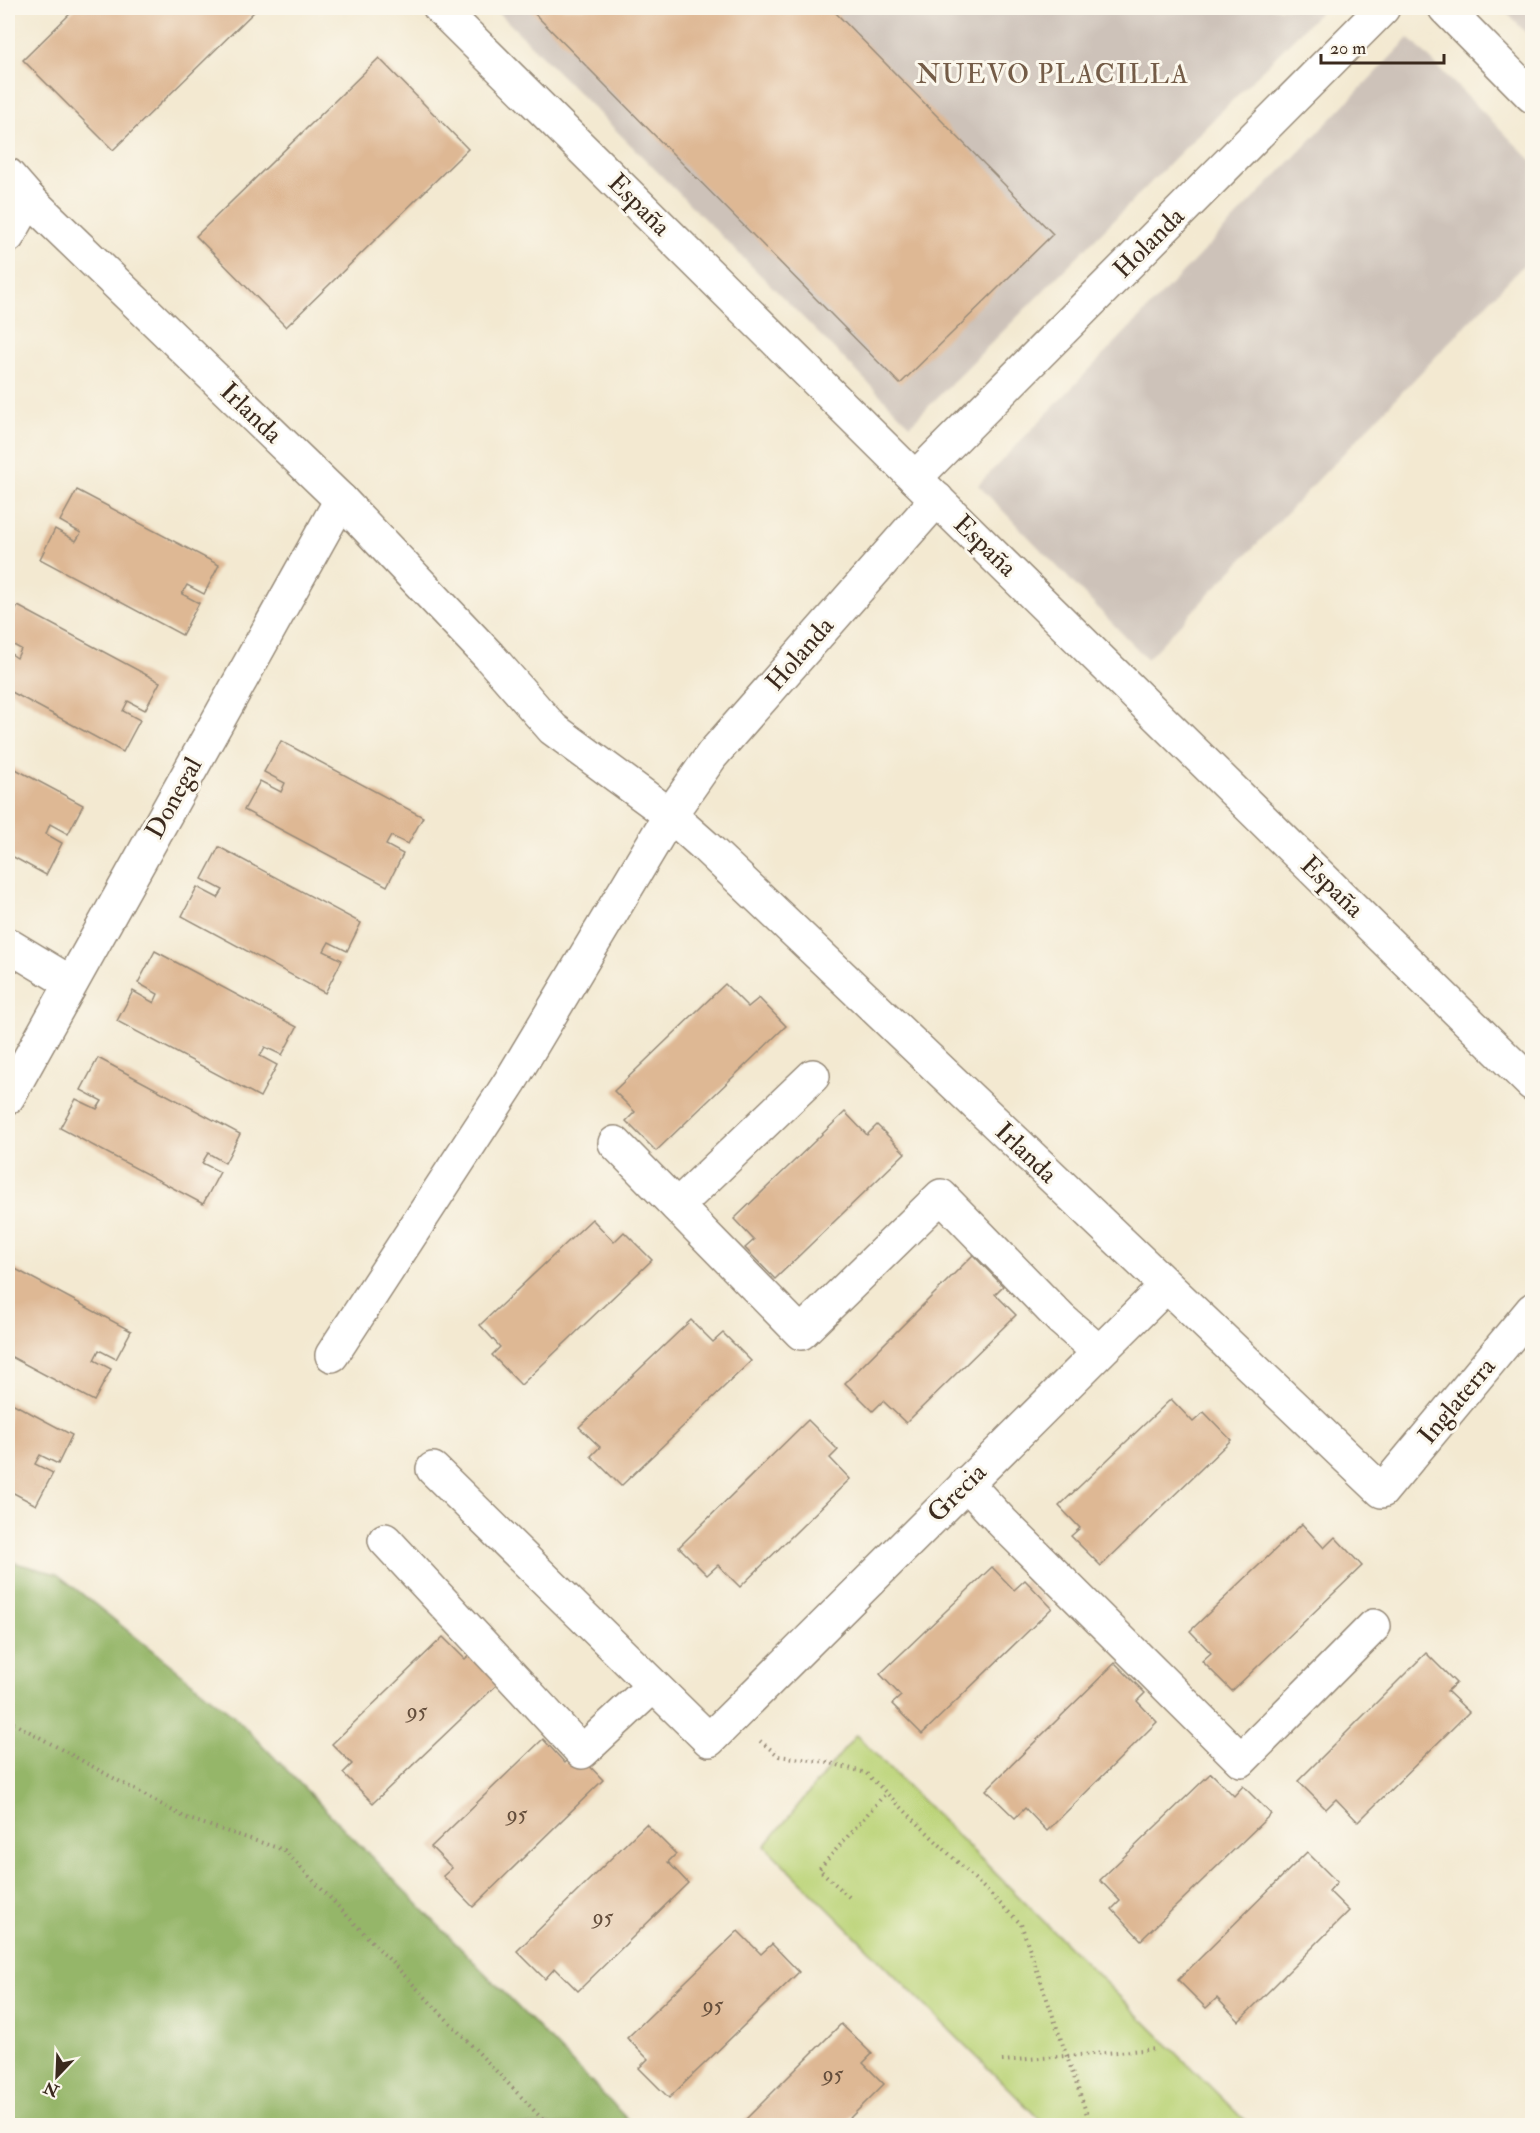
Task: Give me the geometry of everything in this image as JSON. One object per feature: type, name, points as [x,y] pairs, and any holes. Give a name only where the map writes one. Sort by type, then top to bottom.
[{"type":"street","name":"España","points":[[440,8],[1533,1084]]},
{"type":"street","name":"Holanda","points":[[332,1354],[510,1082],[670,815],[712,755],[926,488],[1383,8]]},
{"type":"street","points":[[1445,8],[1533,96]]},
{"type":"street","points":[[8,236],[18,187]]},
{"type":"street","name":"Irlanda","points":[[18,187],[341,500],[489,656],[553,729],[670,815],[1382,1491]]},
{"type":"street","name":"Donegal","points":[[8,1097],[341,500]]},
{"type":"street","points":[[8,945],[70,983]]},
{"type":"street","points":[[676,1206],[813,1076]]},
{"type":"street","points":[[615,1143],[801,1333],[941,1196],[1061,1319],[1099,1352]]},
{"type":"street","name":"Grecia","points":[[654,1686],[709,1740],[1166,1286]]},
{"type":"street","name":"Inglaterra","points":[[1382,1491],[1533,1310]]},
{"type":"street","points":[[385,1540],[582,1752],[654,1686],[433,1469]]},
{"type":"street","points":[[966,1484],[1240,1760],[1374,1626]]},
{"type":"path","points":[[740,1709],[779,1756],[827,1762],[866,1773],[1021,1924],[1091,2126]]},
{"type":"path","points":[[8,1720],[186,1818],[284,1850],[549,2126]]},
{"type":"path","points":[[849,1897],[819,1869],[886,1793]]},
{"type":"path","points":[[1002,2061],[1157,2049]]},
{"type":"shaded area","points":[[494,8],[1324,8],[910,425]]},
{"type":"shaded area","points":[[1502,8],[1532,8],[1532,39]]},
{"type":"shaded area","points":[[1409,38],[1532,161],[1532,256],[1147,659],[978,485]]},
{"type":"green space","points":[[8,1561],[57,1574],[233,1715],[633,2125],[8,2125]]},
{"type":"green space","points":[[856,1735],[1249,2125],[1045,2125],[765,1846]]},
{"type":"building","points":[[76,8],[258,8],[113,150],[23,60]]},
{"type":"building","points":[[529,8],[831,8],[1053,234],[900,384]]},
{"type":"building","points":[[379,58],[468,149],[286,327],[196,236]]},
{"type":"building","points":[[77,490],[219,565],[204,594],[187,585],[182,594],[199,603],[182,635],[40,559],[55,529],[76,541],[81,533],[60,521]]},
{"type":"building","points":[[18,606],[160,682],[145,710],[128,701],[123,711],[140,720],[123,752],[8,690],[8,652],[17,658],[21,649],[8,642],[8,625]]},
{"type":"building","points":[[281,741],[423,817],[408,844],[391,836],[386,845],[403,854],[387,886],[244,810],[260,781],[281,792],[285,783],[264,772]]},
{"type":"building","points":[[8,765],[83,805],[68,834],[50,824],[46,834],[62,843],[46,875],[8,854]]},
{"type":"building","points":[[219,847],[361,923],[347,951],[329,942],[324,951],[342,960],[325,993],[182,916],[197,887],[218,898],[223,890],[202,879]]},
{"type":"building","points":[[155,951],[297,1027],[282,1055],[265,1047],[260,1056],[277,1065],[260,1097],[117,1021],[133,991],[154,1003],[158,994],[138,983]]},
{"type":"building","points":[[725,984],[748,1007],[759,998],[786,1026],[656,1151],[626,1121],[635,1112],[614,1091]]},
{"type":"building","points":[[98,1058],[240,1134],[225,1163],[208,1153],[202,1163],[220,1172],[203,1204],[60,1128],[76,1099],[97,1109],[102,1101],[81,1090]]},
{"type":"building","points":[[845,1112],[867,1135],[877,1125],[905,1153],[775,1279],[745,1248],[754,1240],[734,1219]]},
{"type":"building","points":[[592,1219],[614,1242],[624,1232],[652,1260],[521,1385],[492,1355],[500,1347],[480,1325]]},
{"type":"building","points":[[973,1255],[1003,1286],[995,1294],[1016,1315],[906,1423],[883,1401],[873,1411],[845,1383]]},
{"type":"building","points":[[8,1265],[131,1331],[116,1359],[99,1350],[94,1360],[111,1369],[94,1401],[8,1355]]},
{"type":"building","points":[[691,1320],[713,1342],[723,1333],[751,1361],[621,1486],[591,1456],[600,1447],[579,1427]]},
{"type":"building","points":[[1171,1399],[1193,1422],[1204,1412],[1231,1440],[1101,1566],[1071,1536],[1080,1528],[1059,1506]]},
{"type":"building","points":[[8,1401],[72,1435],[58,1464],[40,1455],[35,1464],[53,1473],[36,1505],[8,1490]]},
{"type":"building","points":[[808,1420],[838,1450],[830,1458],[850,1479],[740,1587],[718,1565],[707,1575],[679,1547]]},
{"type":"building","points":[[1302,1524],[1324,1548],[1335,1537],[1362,1566],[1232,1691],[1202,1661],[1211,1653],[1190,1631]]},
{"type":"building","points":[[992,1567],[1014,1590],[1025,1580],[1052,1608],[922,1734],[892,1704],[901,1696],[880,1674]]},
{"type":"building","points":[[443,1637],[465,1659],[476,1649],[504,1678],[373,1803],[343,1773],[352,1764],[332,1744]]},
{"type":"building","points":[[1426,1653],[1456,1683],[1447,1691],[1469,1712],[1358,1822],[1336,1799],[1326,1809],[1298,1781]]},
{"type":"building","points":[[1115,1663],[1145,1693],[1137,1701],[1157,1722],[1047,1831],[1025,1808],[1015,1818],[986,1790]]},
{"type":"building","points":[[543,1739],[565,1763],[576,1752],[603,1780],[473,1907],[443,1876],[452,1868],[431,1847]]},
{"type":"building","points":[[1211,1773],[1234,1796],[1243,1786],[1271,1814],[1141,1940],[1112,1909],[1120,1901],[1100,1880]]},
{"type":"building","points":[[646,1824],[676,1854],[668,1862],[688,1883],[578,1991],[555,1968],[545,1979],[517,1951]]},
{"type":"building","points":[[1307,1852],[1337,1882],[1329,1891],[1349,1911],[1239,2021],[1217,1998],[1206,2008],[1178,1980]]},
{"type":"building","points":[[738,1931],[761,1954],[772,1944],[799,1972],[669,2098],[639,2068],[648,2059],[627,2038]]},
{"type":"building","points":[[841,2024],[872,2054],[863,2063],[884,2084],[842,2126],[739,2126]]},
{"type":"district","name":"NUEVO PLACILLA","points":[[1053,74]]}]
